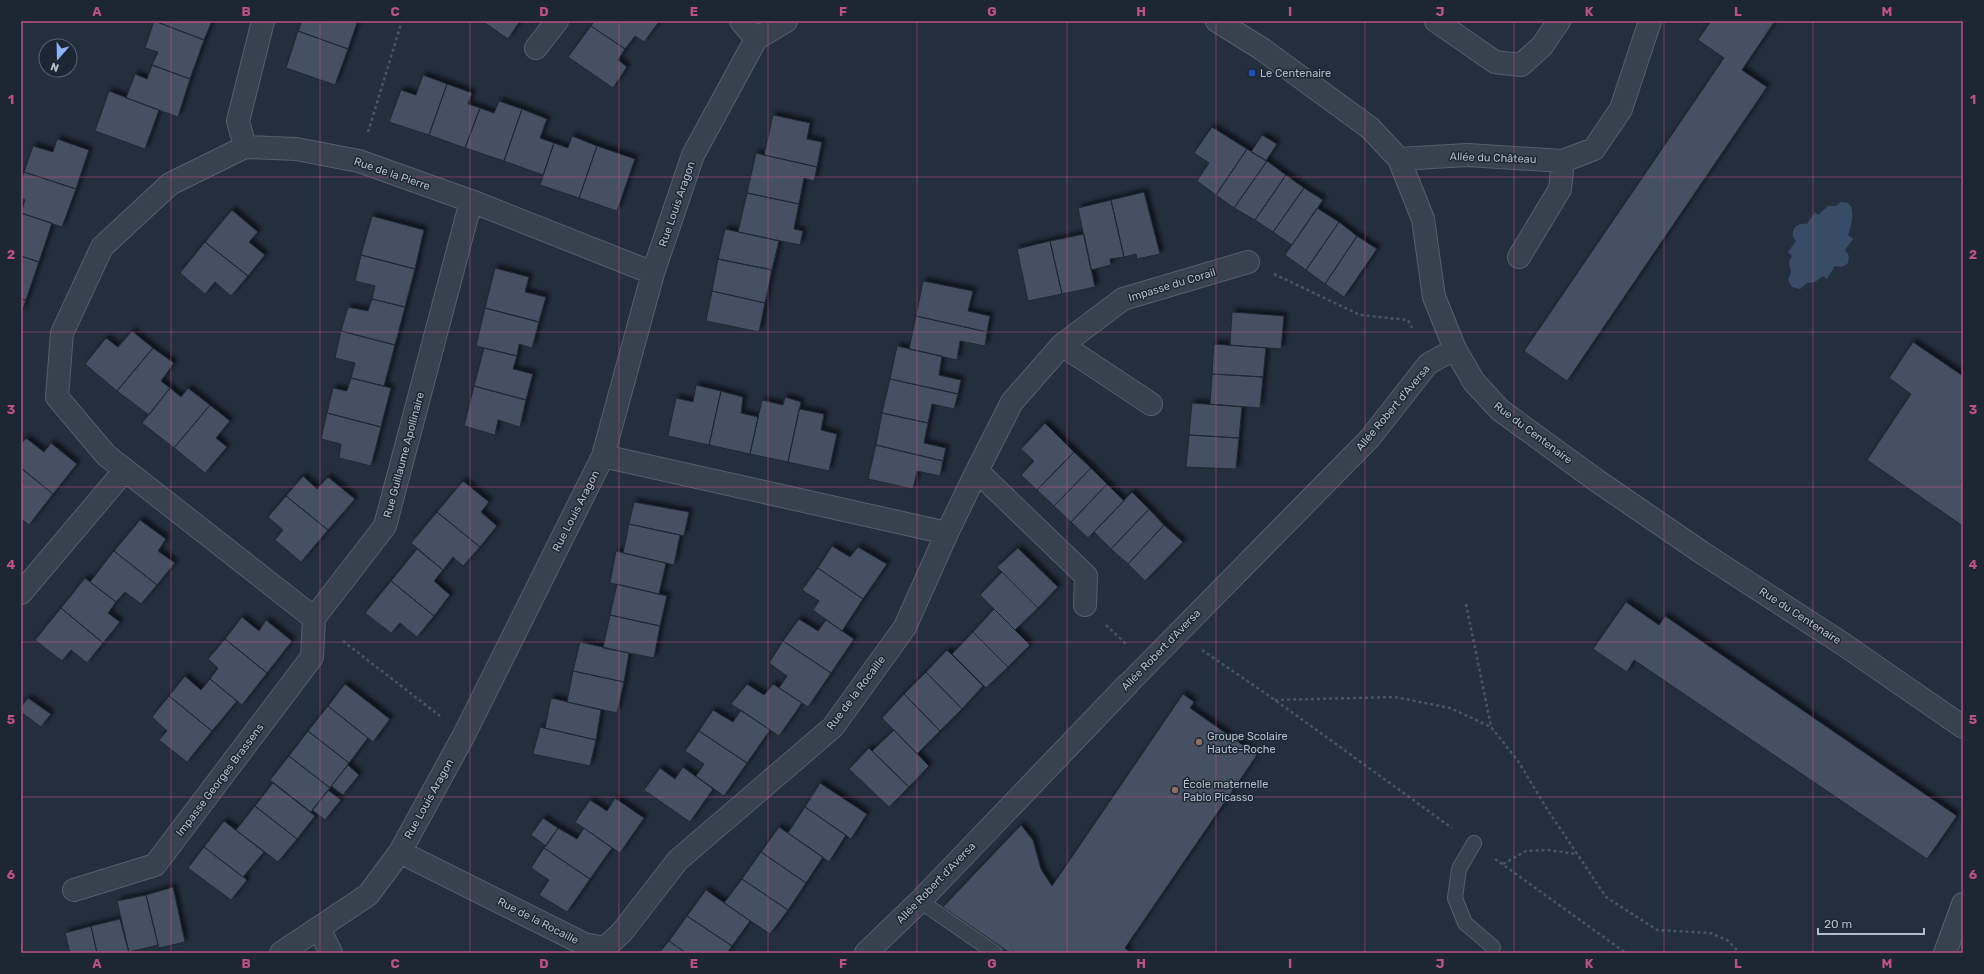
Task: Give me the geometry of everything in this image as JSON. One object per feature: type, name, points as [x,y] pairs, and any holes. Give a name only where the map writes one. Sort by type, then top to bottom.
[{"type":"street","points":[[263,21],[238,121],[245,147],[170,184],[102,246],[62,333],[57,397],[106,455],[314,618]]},
{"type":"street","points":[[536,48],[557,21]]},
{"type":"street","points":[[741,21],[756,39],[786,21]]},
{"type":"street","name":"Rue du Centenaire","points":[[1217,21],[1262,49],[1370,128],[1400,159],[1423,219],[1434,297],[1455,349],[1474,382],[1500,410],[1596,480],[1697,550],[1843,644],[1963,726]]},
{"type":"street","points":[[1436,21],[1495,62],[1521,65],[1542,46],[1559,21]]},
{"type":"street","name":"Allée du Château","points":[[1400,159],[1467,155],[1563,161],[1594,149],[1621,109],[1650,21]]},
{"type":"street","name":"Rue Louis Aragon","points":[[281,953],[368,895],[400,852],[464,735],[603,456],[653,273],[693,156],[756,39]]},
{"type":"street","name":"Rue de la Pierre","points":[[245,147],[296,149],[359,161],[471,201],[653,273]]},
{"type":"street","points":[[1519,257],[1560,189],[1563,161]]},
{"type":"street","name":"Rue Guillaume Apollinaire","points":[[314,618],[385,526],[471,201]]},
{"type":"street","name":"Impasse du Corail","points":[[947,533],[1012,402],[1062,345],[1123,300],[1248,262]]},
{"type":"street","points":[[1062,345],[1151,404]]},
{"type":"street","name":"Allée Robert d'Aversa","points":[[866,953],[920,901],[1146,664],[1370,438],[1428,364],[1455,349]]},
{"type":"street","points":[[603,456],[947,533]]},
{"type":"street","points":[[21,593],[125,470]]},
{"type":"street","points":[[977,471],[1086,576],[1085,605]]},
{"type":"street","name":"Rue de la Rocaille","points":[[400,852],[584,944],[605,948],[622,932],[678,860],[833,728],[905,627],[947,533]]},
{"type":"street","name":"Impasse Georges Brassens","points":[[74,890],[155,865],[312,657],[314,618]]},
{"type":"street","points":[[1945,953],[1963,904]]},
{"type":"street","points":[[319,928],[331,953]]},
{"type":"lane","points":[[1474,843],[1459,869],[1455,898],[1465,923],[1493,947]]},
{"type":"lane","points":[[920,901],[995,953]]},
{"type":"path","points":[[359,161],[402,21]]},
{"type":"path","points":[[1248,262],[1360,315],[1408,320]]},
{"type":"path","points":[[1466,604],[1491,727]]},
{"type":"path","points":[[1085,605],[1146,664]]},
{"type":"path","points":[[314,618],[464,735]]},
{"type":"path","points":[[1177,633],[1275,700],[1626,953]]},
{"type":"path","points":[[1275,700],[1395,697],[1450,708],[1491,727],[1518,761],[1576,854],[1606,897],[1657,930],[1710,933],[1727,940],[1740,953]]},
{"type":"path","points":[[1503,864],[1526,851],[1548,850],[1576,854]]},
{"type":"water","points":[[1841,202],[1848,203],[1852,210],[1848,235],[1853,239],[1845,250],[1849,256],[1848,263],[1842,267],[1835,266],[1827,279],[1823,276],[1815,282],[1807,283],[1800,289],[1792,287],[1788,280],[1791,272],[1789,262],[1792,256],[1788,252],[1796,241],[1793,234],[1794,228],[1807,224],[1815,212],[1818,215],[1828,206],[1836,206]]},
{"type":"building","points":[[154,21],[204,40],[190,79],[152,65],[158,52],[145,48]]},
{"type":"building","points":[[155,21],[212,21],[204,40]]},
{"type":"building","points":[[302,21],[353,21],[357,23],[348,49],[298,31]]},
{"type":"building","points":[[482,21],[520,21],[508,39]]},
{"type":"building","points":[[594,21],[655,21],[658,23],[644,42],[635,36],[625,49],[591,26]]},
{"type":"building","points":[[1711,21],[1775,21],[1742,70],[1767,87],[1567,381],[1524,351],[1724,58],[1698,40]]},
{"type":"building","points":[[591,26],[625,49],[618,60],[627,67],[613,88],[568,57]]},
{"type":"building","points":[[298,31],[348,49],[335,85],[286,68]]},
{"type":"building","points":[[152,65],[190,79],[178,117],[126,98],[135,74],[147,79]]},
{"type":"building","points":[[423,75],[447,84],[429,135],[389,122],[401,90],[416,95]]},
{"type":"building","points":[[447,84],[472,93],[468,104],[480,108],[465,148],[429,135]]},
{"type":"building","points":[[109,91],[159,110],[145,149],[95,131]]},
{"type":"building","points":[[499,101],[522,109],[504,161],[465,148],[480,108],[494,113]]},
{"type":"building","points":[[522,109],[547,119],[540,138],[554,143],[543,175],[504,161]]},
{"type":"building","points":[[773,115],[810,123],[807,139],[822,142],[817,167],[764,155]]},
{"type":"building","points":[[1212,127],[1247,149],[1216,195],[1197,181],[1209,163],[1194,153]]},
{"type":"building","points":[[1262,135],[1277,144],[1266,161],[1251,152]]},
{"type":"building","points":[[572,136],[597,146],[579,198],[540,185],[554,143],[568,148]]},
{"type":"building","points":[[57,139],[89,150],[76,189],[24,172],[33,146],[53,152]]},
{"type":"building","points":[[597,146],[635,159],[617,211],[579,198]]},
{"type":"building","points":[[1247,149],[1267,161],[1234,208],[1216,195]]},
{"type":"building","points":[[756,153],[817,167],[814,181],[804,178],[799,204],[747,193]]},
{"type":"building","points":[[1267,161],[1286,175],[1255,220],[1234,208]]},
{"type":"building","points":[[24,172],[76,189],[62,227],[21,213],[25,200],[21,198],[21,180]]},
{"type":"building","points":[[1286,175],[1304,188],[1273,232],[1255,220]]},
{"type":"building","points":[[1304,188],[1323,200],[1292,245],[1273,232]]},
{"type":"building","points":[[1144,192],[1160,254],[1137,259],[1136,254],[1124,257],[1111,200]]},
{"type":"building","points":[[747,193],[799,204],[794,229],[803,231],[800,245],[738,232]]},
{"type":"building","points":[[1111,200],[1124,257],[1110,259],[1111,265],[1091,270],[1078,208]]},
{"type":"building","points":[[1317,208],[1339,222],[1306,270],[1285,255]]},
{"type":"building","points":[[232,210],[258,232],[249,242],[265,255],[248,276],[205,242]]},
{"type":"building","points":[[21,213],[52,223],[39,262],[21,256]]},
{"type":"building","points":[[372,216],[424,230],[415,269],[361,255]]},
{"type":"building","points":[[1339,222],[1357,236],[1325,284],[1306,270]]},
{"type":"building","points":[[725,229],[779,241],[772,270],[718,259]]},
{"type":"building","points":[[1084,234],[1095,287],[1062,294],[1050,241]]},
{"type":"building","points":[[1357,236],[1377,249],[1344,297],[1325,284]]},
{"type":"building","points":[[1050,241],[1062,294],[1028,301],[1017,249]]},
{"type":"building","points":[[205,242],[248,276],[231,296],[215,282],[205,294],[180,273]]},
{"type":"building","points":[[361,255],[415,269],[405,307],[372,299],[375,286],[355,281]]},
{"type":"building","points":[[21,256],[39,262],[26,300],[21,299]]},
{"type":"building","points":[[718,259],[772,270],[765,303],[712,291]]},
{"type":"building","points":[[495,268],[529,277],[525,292],[546,297],[539,322],[485,308]]},
{"type":"building","points":[[923,281],[973,291],[968,311],[990,316],[987,332],[916,316]]},
{"type":"building","points":[[712,291],[765,303],[759,332],[706,321]]},
{"type":"building","points":[[21,299],[26,300],[21,314]]},
{"type":"building","points":[[372,299],[405,307],[395,345],[341,331],[348,307],[368,311]]},
{"type":"building","points":[[485,308],[539,322],[532,348],[519,344],[517,356],[476,346]]},
{"type":"building","points":[[1232,312],[1284,316],[1281,349],[1230,345]]},
{"type":"building","points":[[916,316],[987,332],[985,346],[960,341],[957,360],[909,349]]},
{"type":"building","points":[[132,331],[153,348],[117,391],[85,364],[106,338],[118,347]]},
{"type":"building","points":[[341,331],[395,345],[384,386],[351,378],[355,363],[335,358]]},
{"type":"building","points":[[1913,342],[1963,376],[1963,526],[1867,460],[1911,394],[1889,378]]},
{"type":"building","points":[[1214,344],[1266,348],[1263,377],[1212,374]]},
{"type":"building","points":[[897,346],[942,356],[939,375],[961,380],[958,394],[890,379]]},
{"type":"building","points":[[153,348],[174,363],[161,381],[170,388],[149,415],[117,391]]},
{"type":"building","points":[[484,348],[517,356],[513,369],[533,374],[526,400],[474,386]]},
{"type":"building","points":[[1212,374],[1263,377],[1260,408],[1210,404]]},
{"type":"building","points":[[351,378],[391,388],[381,427],[327,413],[333,388],[347,391]]},
{"type":"building","points":[[890,379],[958,394],[954,409],[932,404],[928,423],[882,413]]},
{"type":"building","points":[[696,385],[721,391],[709,445],[668,436],[676,398],[693,402]]},
{"type":"building","points":[[474,386],[526,400],[520,427],[498,420],[495,435],[464,426]]},
{"type":"building","points":[[170,388],[181,397],[188,388],[210,405],[174,448],[142,423]]},
{"type":"building","points":[[721,391],[743,397],[741,413],[758,417],[750,454],[709,445]]},
{"type":"building","points":[[785,397],[801,402],[788,462],[750,454],[762,400],[783,405]]},
{"type":"building","points":[[1192,403],[1242,407],[1239,438],[1189,435]]},
{"type":"building","points":[[210,405],[230,421],[216,438],[227,447],[205,473],[174,448]]},
{"type":"building","points":[[799,409],[824,414],[821,430],[837,434],[829,471],[788,462]]},
{"type":"building","points":[[327,413],[381,427],[371,466],[339,458],[341,444],[321,439]]},
{"type":"building","points":[[882,413],[928,423],[924,443],[946,448],[943,461],[876,445]]},
{"type":"building","points":[[1045,423],[1074,452],[1037,490],[1021,475],[1034,461],[1021,449]]},
{"type":"building","points":[[1189,435],[1239,438],[1236,469],[1186,467]]},
{"type":"building","points":[[26,438],[44,452],[51,443],[77,464],[53,494],[21,468],[21,444]]},
{"type":"building","points":[[876,445],[943,461],[940,476],[917,471],[913,489],[868,479]]},
{"type":"building","points":[[1074,452],[1091,468],[1054,506],[1037,490]]},
{"type":"building","points":[[21,468],[53,494],[29,525],[21,519]]},
{"type":"building","points":[[1091,468],[1107,484],[1071,522],[1054,506]]},
{"type":"building","points":[[303,476],[317,489],[328,477],[355,499],[328,530],[286,496]]},
{"type":"building","points":[[463,481],[489,502],[481,512],[497,526],[480,547],[437,512]]},
{"type":"building","points":[[1107,484],[1124,501],[1088,538],[1071,522]]},
{"type":"building","points":[[1132,492],[1149,509],[1111,549],[1094,532]]},
{"type":"building","points":[[286,496],[328,530],[301,562],[275,540],[283,530],[268,517]]},
{"type":"building","points":[[634,502],[689,512],[684,536],[629,524]]},
{"type":"building","points":[[1149,509],[1164,525],[1128,564],[1111,549]]},
{"type":"building","points":[[437,512],[480,547],[463,566],[453,557],[443,570],[411,543]]},
{"type":"building","points":[[140,520],[166,539],[158,551],[175,563],[157,585],[114,551]]},
{"type":"building","points":[[629,524],[680,535],[674,565],[623,553]]},
{"type":"building","points":[[1164,525],[1183,542],[1145,581],[1128,564]]},
{"type":"building","points":[[832,546],[850,557],[858,547],[887,564],[863,599],[818,568]]},
{"type":"building","points":[[1018,548],[1058,587],[1038,608],[997,567]]},
{"type":"building","points":[[417,549],[443,570],[434,581],[450,595],[434,616],[391,581]]},
{"type":"building","points":[[114,551],[157,585],[141,604],[125,592],[116,602],[90,582]]},
{"type":"building","points":[[616,551],[666,563],[659,594],[610,583]]},
{"type":"building","points":[[818,568],[863,599],[842,631],[813,610],[819,601],[802,590]]},
{"type":"building","points":[[1002,572],[1038,608],[1015,630],[980,595]]},
{"type":"building","points":[[85,578],[116,602],[108,613],[120,622],[103,643],[61,608]]},
{"type":"building","points":[[391,581],[434,616],[417,637],[400,623],[391,633],[365,613]]},
{"type":"building","points":[[617,584],[667,596],[660,626],[610,615]]},
{"type":"building","points":[[1626,602],[1659,625],[1665,616],[1957,816],[1927,859],[1634,660],[1627,672],[1593,649]]},
{"type":"building","points":[[61,608],[103,643],[87,663],[71,650],[62,661],[35,640]]},
{"type":"building","points":[[994,609],[1030,645],[1008,667],[973,632]]},
{"type":"building","points":[[610,615],[660,626],[654,658],[603,648]]},
{"type":"building","points":[[242,617],[259,631],[266,620],[292,641],[267,673],[225,639]]},
{"type":"building","points":[[799,619],[818,631],[826,620],[854,639],[831,673],[783,641]]},
{"type":"building","points":[[973,632],[1008,667],[986,688],[952,654]]},
{"type":"building","points":[[225,639],[267,673],[242,705],[210,679],[218,668],[208,659]]},
{"type":"building","points":[[783,641],[831,673],[808,707],[779,688],[787,676],[769,663]]},
{"type":"building","points":[[580,642],[629,653],[624,682],[573,671]]},
{"type":"building","points":[[947,650],[983,686],[962,709],[926,672]]},
{"type":"building","points":[[573,671],[624,682],[617,713],[567,702]]},
{"type":"building","points":[[926,672],[962,709],[940,731],[904,694]]},
{"type":"building","points":[[185,676],[201,690],[210,679],[237,701],[212,731],[169,696]]},
{"type":"building","points":[[345,684],[390,719],[373,742],[328,706]]},
{"type":"building","points":[[747,684],[764,695],[773,684],[802,703],[779,736],[731,704]]},
{"type":"building","points":[[904,694],[940,731],[917,754],[882,718]]},
{"type":"building","name":"École maternelle Pablo Picasso","points":[[1183,694],[1194,702],[1190,708],[1257,755],[1125,948],[1131,953],[1016,953],[1013,951],[1010,953],[943,907],[1021,825],[1033,840],[1041,869],[1052,886]]},
{"type":"building","points":[[169,696],[212,731],[187,762],[159,740],[167,731],[152,717]]},
{"type":"building","points":[[28,698],[51,714],[41,727],[21,712],[21,707]]},
{"type":"building","points":[[551,698],[601,710],[596,740],[545,728]]},
{"type":"building","points":[[328,706],[368,738],[349,763],[308,731]]},
{"type":"building","points":[[713,710],[733,722],[741,710],[770,730],[747,763],[699,731]]},
{"type":"building","points":[[540,727],[596,740],[590,766],[533,754]]},
{"type":"building","points":[[894,730],[929,766],[909,787],[872,751]]},
{"type":"building","points":[[308,731],[349,763],[330,788],[289,756]]},
{"type":"building","points":[[699,731],[747,763],[724,796],[696,776],[704,764],[685,751]]},
{"type":"building","points":[[869,748],[909,787],[889,807],[849,769]]},
{"type":"building","points":[[289,756],[330,788],[311,812],[270,780]]},
{"type":"building","points":[[348,765],[359,775],[343,795],[331,786]]},
{"type":"building","points":[[683,767],[713,789],[690,822],[644,790],[660,768],[675,779]]},
{"type":"building","points":[[273,783],[315,816],[297,839],[255,806]]},
{"type":"building","points":[[820,783],[867,814],[851,839],[805,807]]},
{"type":"building","points":[[328,790],[341,800],[325,820],[312,810]]},
{"type":"building","points":[[615,798],[644,818],[620,853],[575,822],[590,800],[607,811]]},
{"type":"building","points":[[255,806],[297,839],[278,862],[236,830]]},
{"type":"building","points":[[805,807],[846,835],[829,862],[788,833]]},
{"type":"building","points":[[543,818],[558,828],[546,846],[531,835]]},
{"type":"building","points":[[224,821],[264,852],[243,877],[204,847]]},
{"type":"building","points":[[779,827],[823,857],[806,883],[761,852]]},
{"type":"building","points":[[558,828],[577,839],[584,828],[612,848],[590,879],[544,848]]},
{"type":"building","points":[[204,847],[247,880],[231,900],[188,868]]},
{"type":"building","points":[[544,848],[590,879],[567,912],[539,895],[549,880],[531,868]]},
{"type":"building","points":[[761,852],[806,883],[788,910],[742,879]]},
{"type":"building","points":[[742,879],[788,910],[770,934],[724,903]]},
{"type":"building","points":[[173,887],[185,942],[159,948],[146,895]]},
{"type":"building","points":[[706,890],[750,921],[732,946],[687,916]]},
{"type":"building","points":[[146,895],[158,945],[129,952],[117,901]]},
{"type":"building","points":[[687,916],[732,946],[727,953],[686,953],[669,941]]},
{"type":"building","points":[[120,919],[129,953],[97,953],[91,926]]},
{"type":"building","points":[[91,926],[97,953],[70,953],[65,933]]},
{"type":"building","points":[[669,941],[686,953],[659,953]]},
{"type":"place","name":"Le Centenaire","points":[[1252,73]]},
{"type":"place","name":"Groupe Scolaire Haute-Roche","points":[[1199,742]]},
{"type":"place","name":"École maternelle Pablo Picasso","points":[[1175,790]]}]
